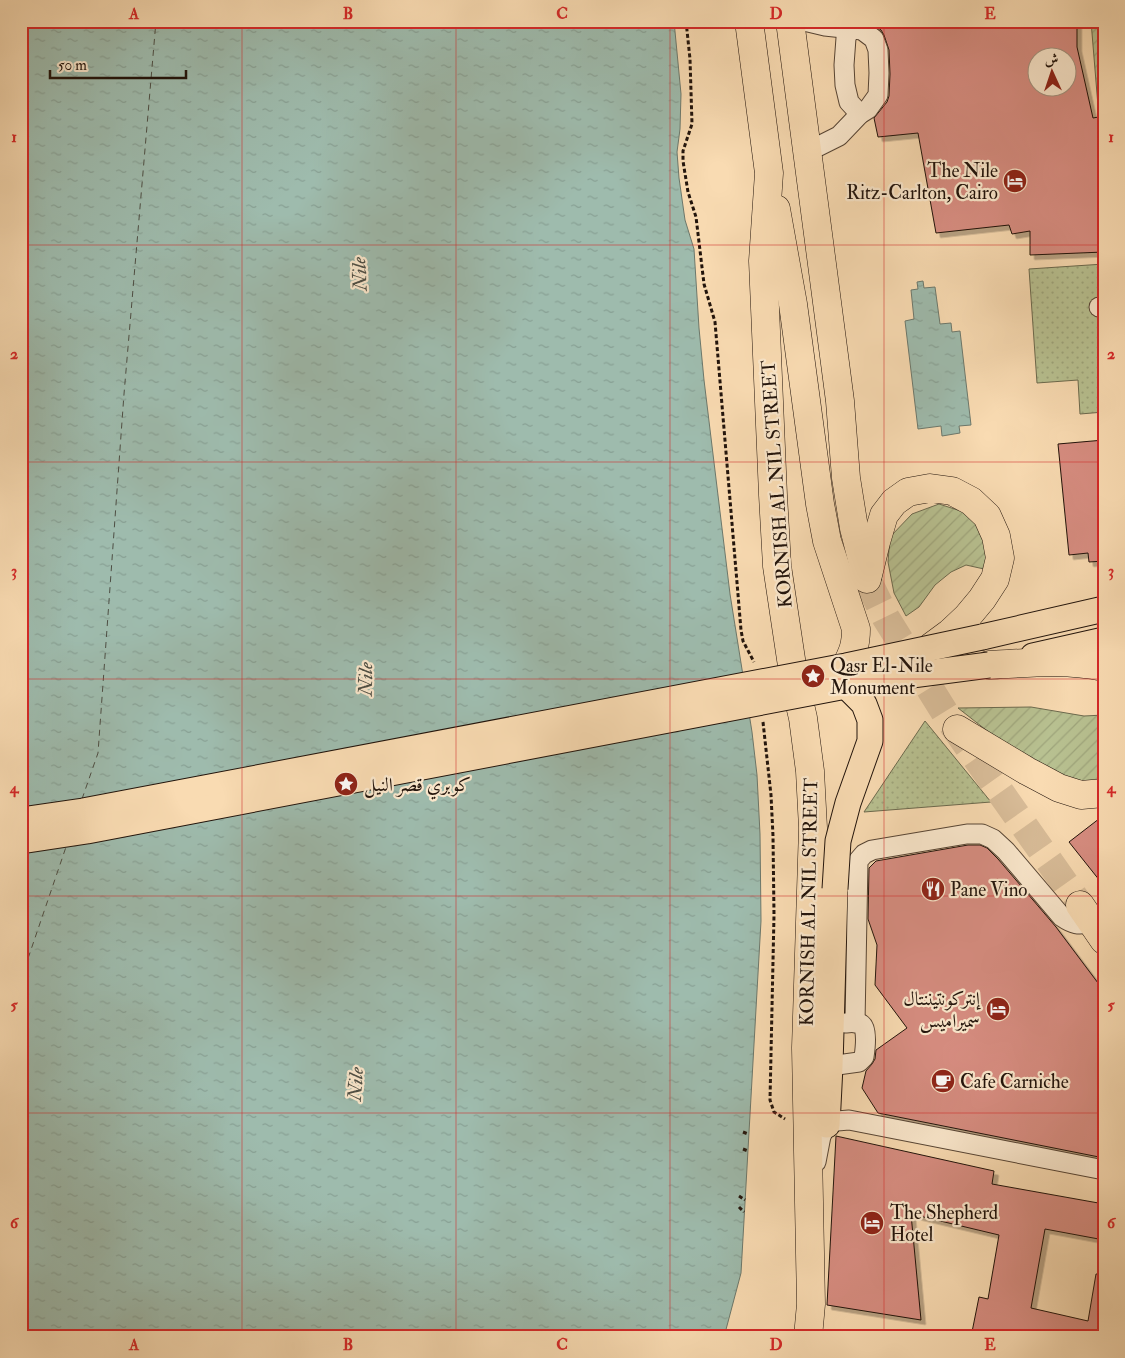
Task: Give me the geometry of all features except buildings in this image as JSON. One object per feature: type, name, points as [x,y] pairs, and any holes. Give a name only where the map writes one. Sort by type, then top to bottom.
[{"type":"highway","name":"KORNISH AL NIL STREET","points":[[749,21],[769,173],[763,261],[776,548],[794,679],[803,718],[810,771],[812,809],[813,838],[806,1048],[817,1127],[809,1193],[811,1304],[808,1337]]},
{"type":"highway","points":[[790,21],[840,401],[846,478],[854,528],[867,579],[884,515],[894,502],[908,492],[930,488],[952,491],[971,501],[986,516],[996,536],[1000,558],[995,579],[967,617],[950,633],[930,647]]},
{"type":"highway","points":[[764,131],[805,139]]},
{"type":"highway","points":[[769,173],[793,304],[827,541],[856,629],[856,641],[846,676]]},
{"type":"highway","points":[[989,665],[1055,661],[1104,667]]},
{"type":"highway","points":[[957,729],[1027,771],[1060,788],[1081,794],[1104,793]]},
{"type":"main road","points":[[21,841],[88,831],[846,676],[930,647],[1104,609]]},
{"type":"main road","points":[[21,820],[93,809],[846,676],[912,675],[989,665],[1104,640]]},
{"type":"main road","points":[[817,1127],[830,1066],[843,1023],[835,889],[838,841],[848,803],[870,741],[870,720],[864,704],[846,676]]},
{"type":"street","points":[[804,21],[862,30],[868,34],[874,39],[878,50],[879,73],[878,95],[868,109],[860,114],[840,136],[805,139]]},
{"type":"street","points":[[850,28],[846,38],[845,85],[849,102],[860,114]]},
{"type":"street","points":[[830,1066],[863,1060],[864,1028],[860,1023],[843,1023],[858,860],[864,854],[872,850],[968,834],[982,834],[993,839],[1006,851],[1068,922],[1084,925],[1091,922]]},
{"type":"street","points":[[817,1127],[837,1121],[849,1120],[1104,1170]]},
{"type":"path","points":[[686,21],[690,59],[692,124],[682,161],[688,192],[696,217],[704,284],[715,322],[741,630],[743,641],[755,663]]},
{"type":"path","points":[[762,715],[771,795],[773,836],[774,915],[770,1100],[774,1112],[780,1116],[817,1127]]},
{"type":"path","points":[[743,1132],[748,1134]]},
{"type":"path","points":[[743,1149],[748,1151]]},
{"type":"path","points":[[739,1196],[745,1200]]},
{"type":"path","points":[[739,1207],[744,1212]]},
{"type":"green space","points":[[1091,21],[1104,21],[1104,105],[1098,106]]},
{"type":"green space","points":[[1104,264],[1104,412],[1080,414],[1078,380],[1037,383],[1029,269]]},
{"type":"green space","points":[[939,504],[967,513],[985,534],[988,558],[984,569],[966,565],[951,572],[935,585],[919,607],[906,616],[894,593],[888,562],[890,537],[912,514]]},
{"type":"green space","points":[[1031,707],[1084,716],[1104,715],[1104,781],[1071,782],[1013,751],[958,708]]},
{"type":"green space","points":[[925,721],[991,802],[864,812]]},
{"type":"water","name":"Nile","points":[[21,21],[674,21],[681,94],[677,152],[679,178],[685,220],[694,249],[704,380],[730,594],[752,732],[757,775],[760,834],[761,921],[741,1273],[724,1337],[21,1337]]},
{"type":"water","points":[[923,281],[924,288],[935,287],[940,324],[951,323],[952,332],[960,331],[971,425],[959,426],[960,433],[942,436],[941,426],[918,429],[905,321],[914,319],[911,290],[918,289],[917,282]]},
{"type":"ferry route","points":[[82,799],[98,753],[124,394],[156,21]]},
{"type":"ferry route","points":[[21,979],[66,847]]},
{"type":"tunnel","points":[[867,579],[886,618],[950,721],[1080,905]]},
{"type":"place","name":"The Nile Ritz-Carlton, Cairo","points":[[1015,181]]},
{"type":"place","name":"Qasr El-Nile Monument","points":[[813,676]]},
{"type":"place","name":"كوبري قصر النيل","points":[[346,784]]},
{"type":"place","name":"Pane Vino","points":[[933,889]]},
{"type":"place","name":"إنتركونتيننتال سميراميس","points":[[998,1009]]},
{"type":"place","name":"Cafe Carniche","points":[[943,1081]]},
{"type":"place","name":"The Shepherd Hotel","points":[[872,1223]]}]
